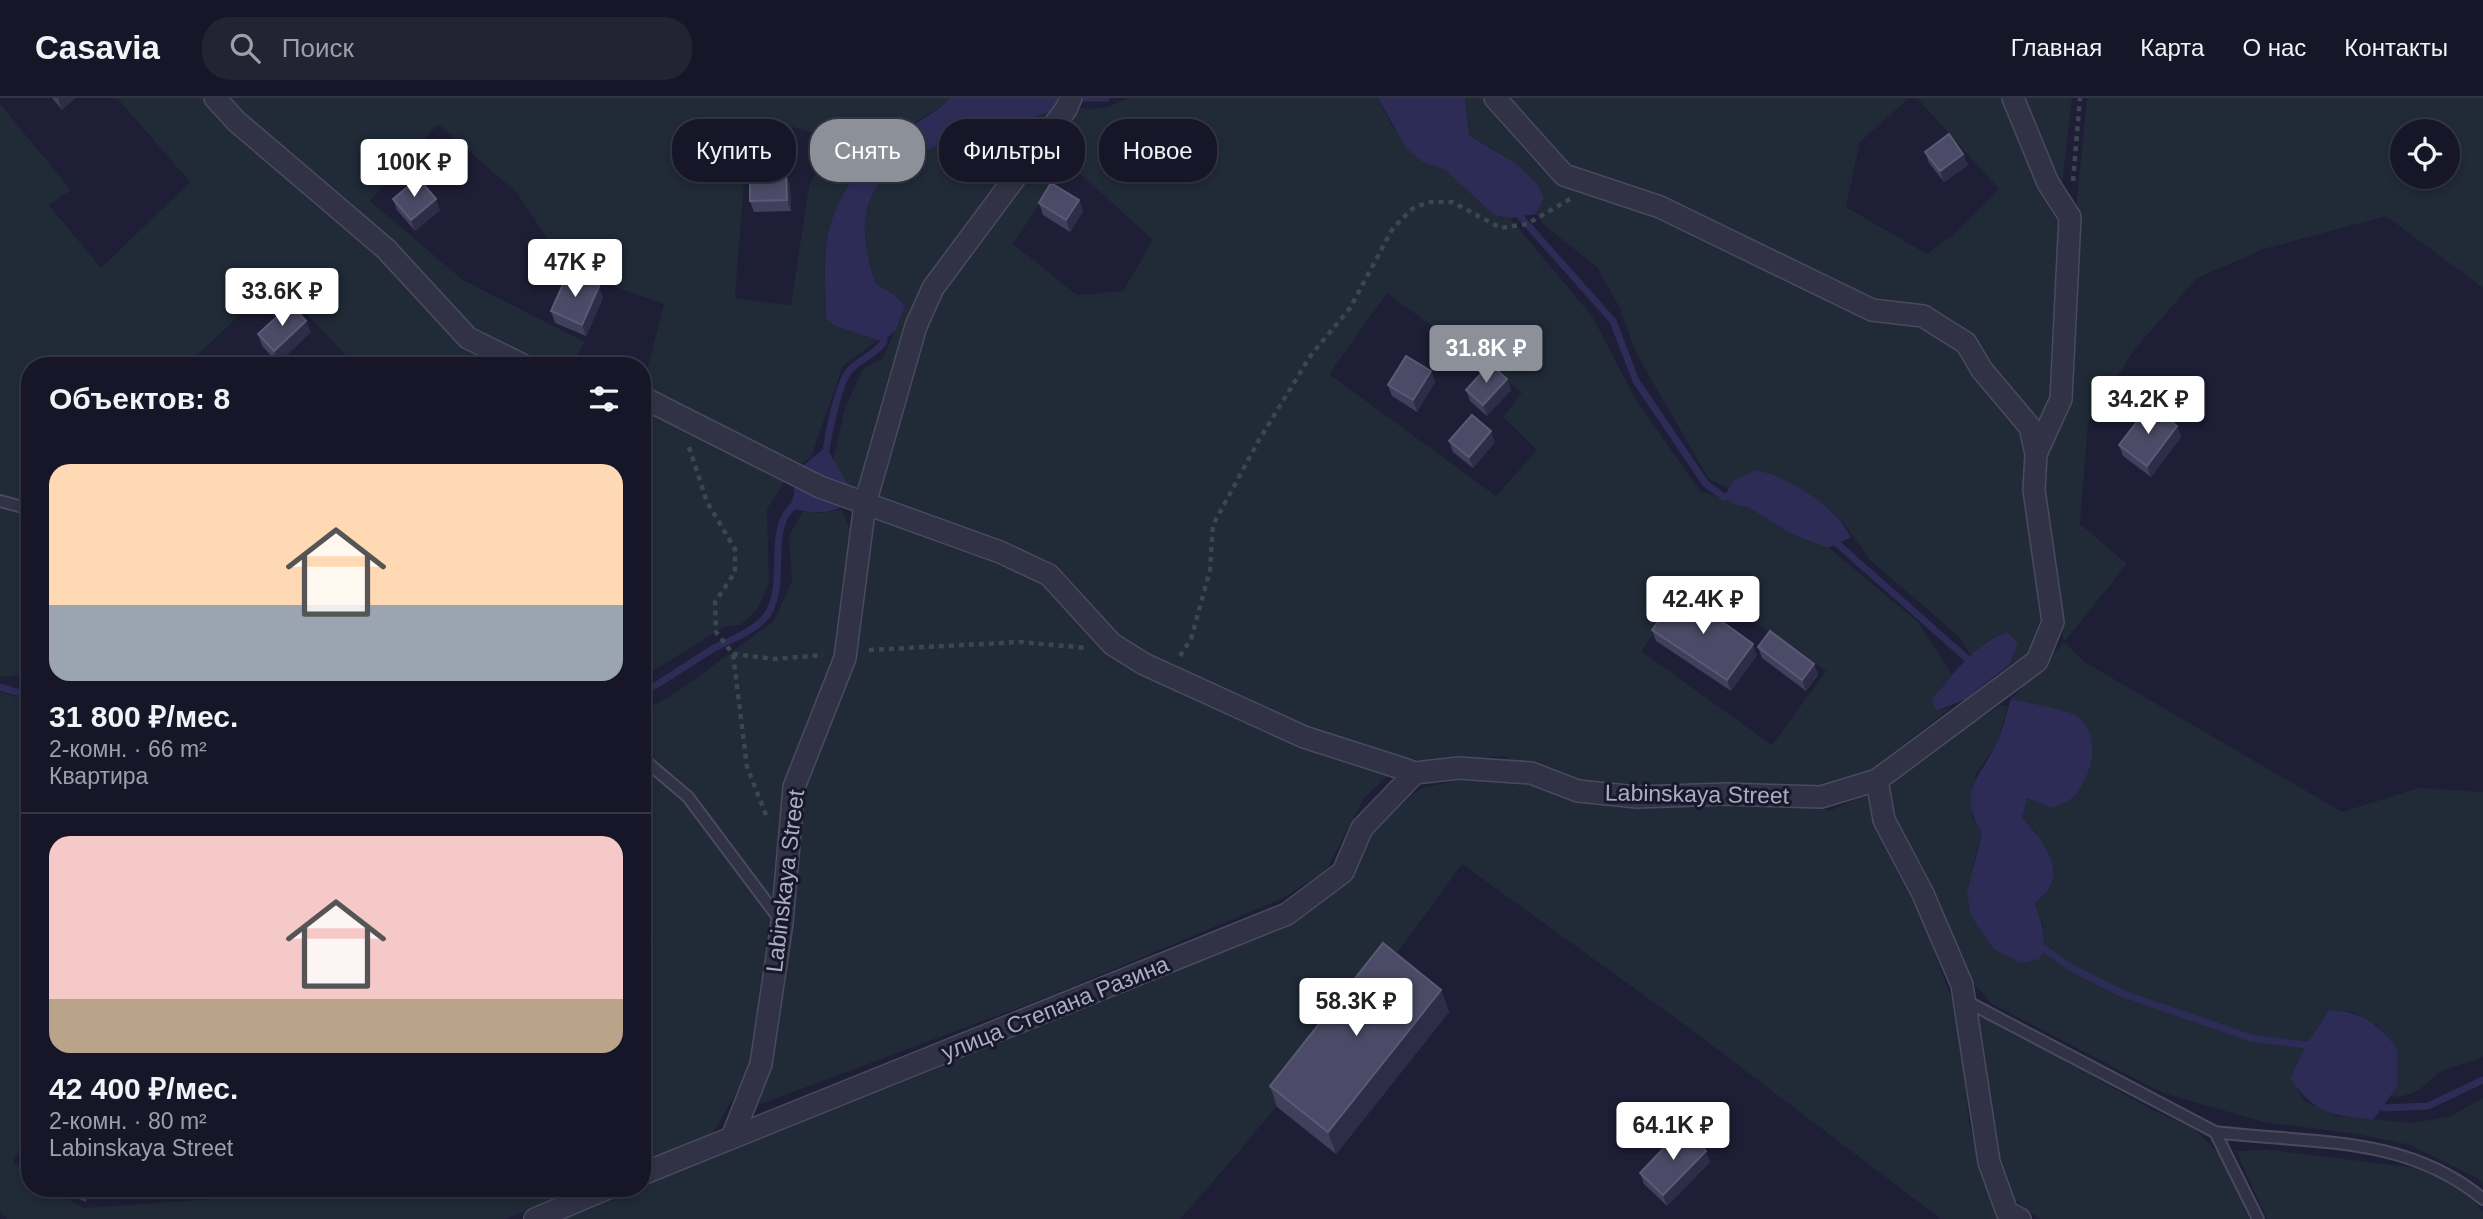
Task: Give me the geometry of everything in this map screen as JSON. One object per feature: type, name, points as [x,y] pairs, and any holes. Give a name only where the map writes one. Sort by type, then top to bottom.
[{"type":"street","points":[[215,98],[236,121],[386,249],[468,338],[507,357]]},
{"type":"street","name":"Labinskaya Street","points":[[733,1135],[761,1064],[782,923],[794,787],[845,658],[865,504],[916,326],[933,288],[1066,109],[1071,98]]},
{"type":"street","points":[[1495,98],[1564,176],[1660,206],[1872,310],[1923,316],[1966,343],[1982,370],[2030,427],[2036,454]]},
{"type":"street","points":[[2013,98],[2048,183],[2070,216],[2061,399],[2036,454]]},
{"type":"street","name":"Labinskaya Street","points":[[651,402],[821,487],[1000,552],[1049,575],[1112,644],[1144,664],[1304,737],[1415,773],[1459,768],[1531,773],[1578,790],[1637,797],[1726,794],[1821,797],[1877,779],[2037,661],[2053,622],[2034,489],[2036,454]]},
{"type":"street","name":"улица Степана Разина","points":[[651,1170],[1287,914],[1343,873],[1362,828],[1415,773]]},
{"type":"street","points":[[1877,779],[1884,820],[1923,894],[1962,985],[1989,1162],[2007,1212],[2020,1219]]},
{"type":"street","points":[[535,1219],[587,1197]]},
{"type":"lane","points":[[0,501],[21,507]]},
{"type":"lane","points":[[651,766],[688,797],[782,923]]},
{"type":"lane","points":[[1964,1000],[2215,1132],[2318,1139],[2409,1156],[2457,1178],[2483,1199]]},
{"type":"lane","points":[[2215,1132],[2258,1219]]},
{"type":"path","points":[[2070,216],[2080,98]]},
{"type":"path","points":[[1169,675],[1191,639],[1210,570],[1213,525],[1259,440],[1311,355],[1350,308],[1393,228],[1412,209],[1428,202],[1452,202],[1474,211],[1501,228],[1527,224],[1576,195],[1578,181]]},
{"type":"path","points":[[673,413],[687,441],[708,502],[735,549],[735,572],[715,601],[716,632],[733,654],[747,767],[768,820],[768,833]]},
{"type":"path","points":[[733,654],[775,659],[816,657],[846,648],[878,651],[1020,642],[1084,649],[1112,644]]},
{"type":"shaded area","points":[[117,98],[208,98],[502,357],[348,357],[276,281],[195,357],[21,357],[21,675],[0,677],[0,104],[71,190],[49,205],[101,268],[190,182]]},
{"type":"shaded area","points":[[225,98],[950,98],[920,119],[810,119],[810,132],[796,128],[796,119],[672,119],[672,182],[744,182],[735,298],[791,305],[809,186],[811,182],[853,182],[829,232],[825,275],[826,318],[835,326],[878,340],[843,366],[811,457],[801,465],[728,434],[651,396],[650,357],[664,304],[569,271],[517,193],[438,124],[370,201],[463,280],[585,342],[576,356],[580,357],[519,357],[472,333]]},
{"type":"shaded area","points":[[950,98],[1060,98],[1057,108],[1030,119],[939,119],[939,145],[925,151],[925,119],[922,119]]},
{"type":"shaded area","points":[[1128,98],[1378,98],[1392,126],[1423,162],[1444,169],[1494,215],[1510,218],[1592,316],[1636,400],[1700,491],[1748,507],[1791,534],[1829,548],[1918,622],[1952,674],[1932,700],[1936,711],[1952,707],[1867,773],[1814,790],[1588,784],[1501,756],[1429,762],[1390,755],[1309,729],[1146,656],[1110,628],[1065,574],[1033,557],[849,486],[833,460],[845,408],[862,370],[883,358],[905,306],[894,294],[876,284],[867,249],[865,220],[871,197],[882,182],[925,182],[925,151],[939,146],[939,182],[1053,182],[1013,244],[1077,295],[1123,291],[1153,240],[1085,178],[1085,119],[1014,119],[1056,108],[1106,107]],"holes":[[[1387,293],[1522,392],[1503,417],[1537,450],[1496,496],[1329,374]],[[1694,579],[1826,671],[1772,745],[1641,651]]]},
{"type":"shaded area","points":[[1378,98],[1465,98],[1469,135],[1522,169],[1539,187],[1544,198],[1536,214],[1510,218],[1494,215],[1444,169],[1423,162],[1406,148]]},
{"type":"shaded area","points":[[1465,98],[1484,98],[1562,183],[1661,213],[1918,323],[1960,351],[2024,429],[2043,613],[2027,655],[2010,664],[2018,643],[1991,639],[1971,655],[1957,635],[1869,559],[1844,524],[1733,481],[1729,489],[1709,479],[1637,355],[1619,306],[1597,267],[1545,226],[1536,214],[1544,198],[1507,158],[1469,135]]},
{"type":"shaded area","points":[[1501,98],[1909,98],[1860,142],[1846,207],[1927,254],[1953,235],[1999,189],[1917,98],[2004,98],[2065,218],[2057,398],[2040,438],[1969,341],[1868,304],[1568,173]]},
{"type":"shaded area","points":[[2019,98],[2072,98],[2061,194]]},
{"type":"shaded area","points":[[2087,98],[2483,98],[2483,288],[2386,216],[2264,249],[2197,278],[2134,350],[2088,423],[2080,524],[2127,564],[2064,642],[2043,510],[2041,467],[2071,392],[2077,198]]},
{"type":"shaded area","points":[[852,182],[881,182],[870,201],[865,224],[867,251],[876,284],[894,294],[905,306],[896,329],[884,342],[835,326],[826,318],[827,242],[833,218]]},
{"type":"shaded area","points":[[651,408],[786,480],[767,509],[769,583],[757,610],[740,625],[724,627],[651,672]]},
{"type":"shaded area","points":[[826,447],[849,486],[851,499],[838,509],[830,511],[789,508],[794,495],[794,473]]},
{"type":"shaded area","points":[[1756,470],[1783,479],[1810,494],[1834,514],[1851,537],[1829,548],[1791,534],[1748,507],[1733,504],[1724,497],[1733,481]]},
{"type":"shaded area","points":[[842,510],[852,535],[837,665],[786,791],[772,938],[752,1066],[711,1136],[651,1159],[651,944],[654,944],[651,937],[651,707],[677,692],[774,621],[792,581],[789,536],[803,511],[821,513]]},
{"type":"shaded area","points":[[870,517],[1045,580],[1107,648],[1143,675],[1391,773],[1364,798],[1326,871],[1283,898],[1050,996],[758,1105],[775,1047],[790,924],[801,798]]},
{"type":"shaded area","points":[[2007,632],[2018,643],[2010,664],[1966,699],[1936,711],[1932,700],[1957,670],[1984,644]]},
{"type":"shaded area","points":[[2064,642],[2083,661],[2342,812],[2419,788],[2483,792],[2483,1057],[2437,1074],[2411,1094],[2390,1097],[2397,1087],[2378,1026],[2354,1012],[2329,1010],[2306,1045],[2290,1078],[2305,1101],[2338,1116],[2413,1123],[2451,1116],[2483,1098],[2483,1185],[2477,1178],[2410,1145],[2351,1133],[2263,1122],[2163,1093],[1992,1004],[1969,978],[1901,840],[1887,794],[1899,770],[1999,706],[2008,706],[1996,746],[1976,774],[1972,817],[1982,833],[1973,866],[2044,949],[2043,925],[2035,904],[2052,883],[2036,832],[2022,818],[2027,798],[2052,808],[2049,710],[2011,699]]},
{"type":"shaded area","points":[[0,692],[21,697],[21,1147],[13,1162],[21,1168],[21,1197],[66,1197],[83,1208],[239,1197],[559,1197],[506,1219],[7,1219],[0,1212]]},
{"type":"shaded area","points":[[2011,699],[2075,715],[2090,733],[2092,744],[2092,756],[2085,780],[2070,800],[2052,808],[2027,798],[2022,818],[2045,847],[2053,873],[2051,885],[2035,904],[2044,938],[2040,959],[2020,963],[1994,949],[1971,916],[1967,893],[1982,833],[1971,808],[1972,788],[1997,742]]},
{"type":"shaded area","points":[[1468,778],[1531,782],[1598,805],[1740,802],[1831,810],[1873,792],[1883,844],[1923,921],[1960,1021],[1969,1123],[1985,1176],[2004,1219],[1941,1219],[1685,1025],[1462,864],[1326,1045],[1180,1219],[563,1219],[613,1197],[651,1197],[651,1181],[1292,918],[1353,878],[1369,831],[1421,788]]},
{"type":"shaded area","points":[[2329,1010],[2351,1013],[2368,1020],[2397,1048],[2397,1087],[2373,1120],[2325,1111],[2307,1099],[2290,1078],[2306,1045]]},
{"type":"shaded area","points":[[1978,1013],[2153,1110],[2195,1129],[2219,1154],[2249,1219],[2041,1219],[2017,1202],[2003,1176],[1991,1131]]},
{"type":"shaded area","points":[[2271,1150],[2417,1168],[2462,1188],[2483,1212],[2483,1219],[2267,1219],[2236,1151]]},
{"type":"building","points":[[1949,134],[1963,154],[1940,171],[1925,152]]},
{"type":"building","points":[[418,178],[436,199],[411,220],[393,199]]},
{"type":"building","points":[[750,182],[786,182],[787,200],[750,201]]},
{"type":"building","points":[[1051,183],[1079,200],[1066,220],[1039,203]]},
{"type":"building","points":[[568,273],[599,286],[582,325],[551,311]]},
{"type":"building","points":[[291,304],[306,321],[274,351],[258,334]]},
{"type":"building","points":[[1406,356],[1431,371],[1413,400],[1388,385]]},
{"type":"building","points":[[1490,364],[1507,379],[1483,405],[1466,390]]},
{"type":"building","points":[[2150,405],[2177,426],[2147,466],[2119,445]]},
{"type":"building","points":[[1472,415],[1491,431],[1469,457],[1449,441]]},
{"type":"building","points":[[1680,591],[1753,644],[1727,680],[1652,630]]},
{"type":"building","points":[[1770,631],[1814,664],[1802,680],[1758,647]]},
{"type":"building","points":[[1383,943],[1441,990],[1328,1132],[1270,1086]]},
{"type":"building","points":[[1683,1128],[1706,1151],[1663,1195],[1640,1173]]},
{"type":"waterway","points":[[1083,98],[1106,98]]},
{"type":"waterway","points":[[1516,212],[1613,321],[1636,381],[1706,484],[1724,497],[1733,495]]},
{"type":"waterway","points":[[825,456],[841,386],[850,370],[884,342],[882,335]]},
{"type":"waterway","points":[[651,688],[711,650],[748,631],[767,615],[776,587],[781,526],[786,514],[796,504]]},
{"type":"waterway","points":[[1832,539],[1972,663]]},
{"type":"waterway","points":[[0,687],[21,693]]},
{"type":"waterway","points":[[2037,944],[2075,970],[2121,993],[2251,1038],[2306,1045],[2313,1050]]},
{"type":"waterway","points":[[2376,1102],[2384,1108],[2428,1106],[2483,1080]]}]
